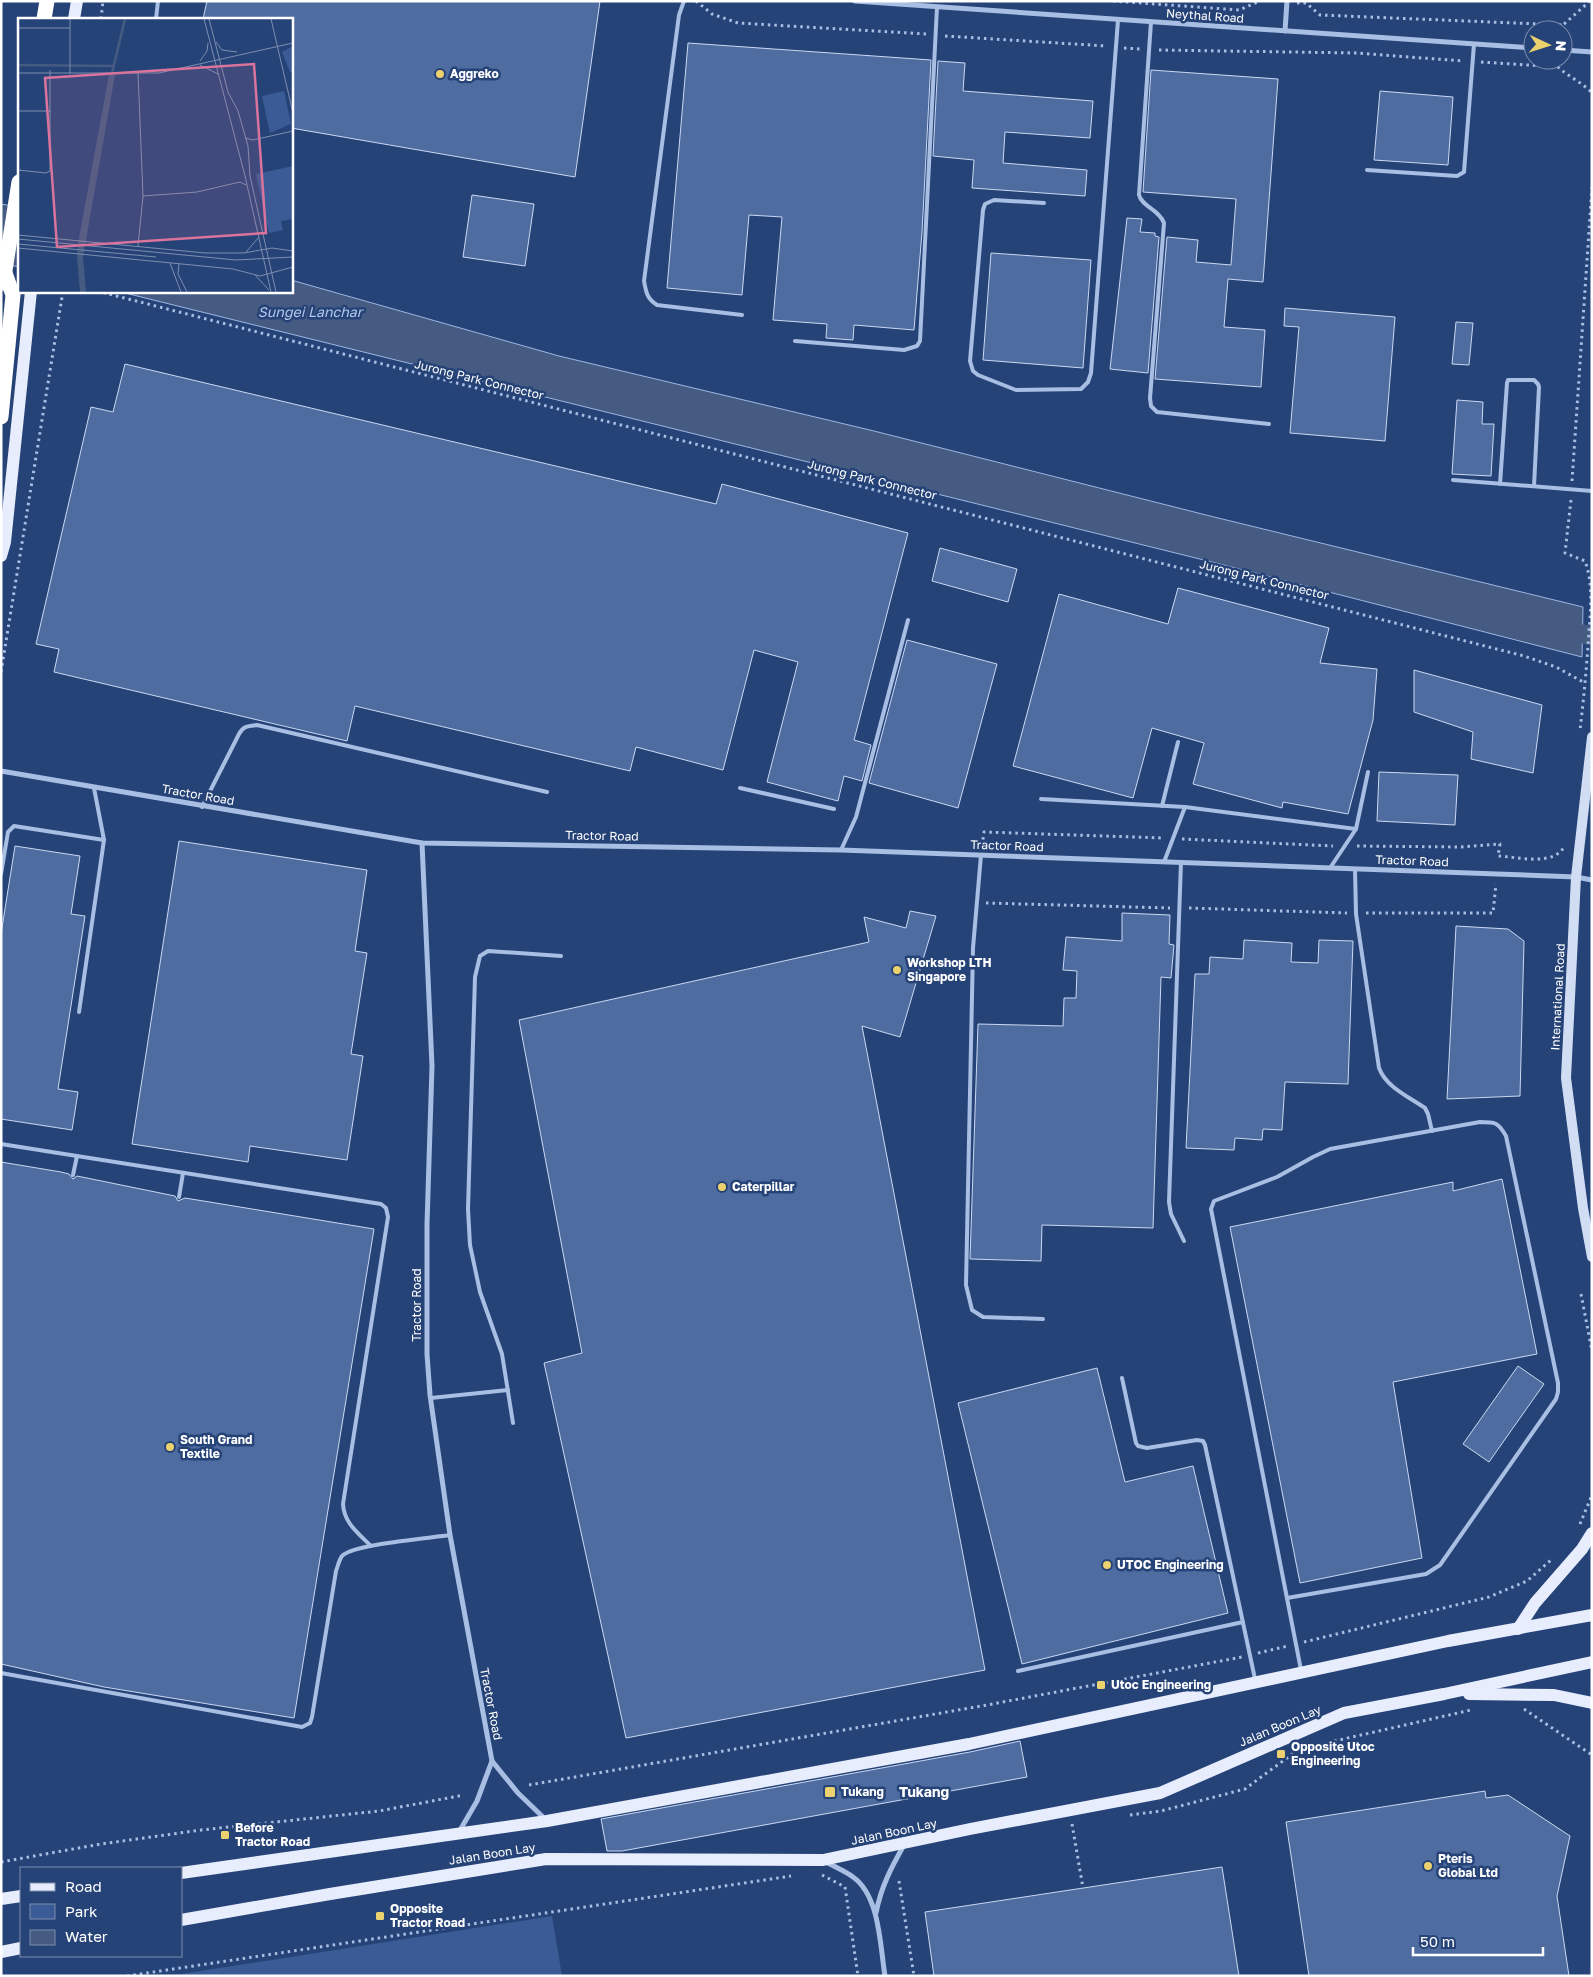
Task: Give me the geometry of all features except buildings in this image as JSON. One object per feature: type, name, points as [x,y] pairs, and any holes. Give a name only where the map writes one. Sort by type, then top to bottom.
[{"type":"highway","points":[[44,18],[47,1]]},
{"type":"highway","points":[[1,292],[18,188]]},
{"type":"highway","points":[[1,417],[13,308],[13,295],[4,273]]},
{"type":"main road","points":[[74,18],[77,1]]},
{"type":"main road","points":[[1,556],[5,542],[32,292]]},
{"type":"main road","name":"International Road","points":[[1592,737],[1576,877],[1566,1078],[1583,1208],[1592,1257]]},
{"type":"main road","points":[[1518,1629],[1536,1603],[1582,1549],[1592,1533]]},
{"type":"main road","name":"Jalan Boon Lay","points":[[182,1873],[547,1821],[969,1744],[1256,1684],[1448,1641],[1592,1614]]},
{"type":"main road","name":"Jalan Boon Lay","points":[[182,1920],[546,1859],[823,1860],[1160,1793],[1344,1713],[1444,1694],[1592,1662]]},
{"type":"main road","points":[[1444,1694],[1554,1695],[1592,1703]]},
{"type":"main road","points":[[1,1899],[20,1896]]},
{"type":"main road","points":[[1,1952],[20,1948]]},
{"type":"street","name":"Neythal Road","points":[[855,1],[916,3],[937,7],[1523,47]]},
{"type":"street","points":[[1285,31],[1287,1]]},
{"type":"street","points":[[1573,51],[1592,52]]},
{"type":"street","name":"Tractor Road","points":[[1,771],[202,807],[422,843],[841,850],[1576,877],[1592,880]]},
{"type":"street","name":"Tractor Road","points":[[422,843],[432,1066],[427,1224],[427,1354],[431,1398],[450,1535],[492,1761],[518,1793],[547,1821]]},
{"type":"street","points":[[457,1835],[477,1801],[492,1761]]},
{"type":"street","points":[[876,1914],[880,1892],[888,1872],[905,1843]]},
{"type":"street","points":[[823,1860],[854,1877],[863,1887],[876,1914],[885,1976]]},
{"type":"lane","points":[[156,18],[158,1]]},
{"type":"lane","points":[[684,1],[679,15],[676,35],[644,281],[646,292],[650,301],[657,305],[742,315]]},
{"type":"lane","points":[[795,340],[904,350],[917,346],[920,341],[937,7]]},
{"type":"lane","points":[[1044,203],[994,200],[986,204],[983,210],[970,361],[973,371],[978,375],[1016,390],[1081,389],[1088,382],[1091,373],[1118,20]]},
{"type":"lane","points":[[1151,22],[1139,195],[1141,201],[1159,214],[1164,223],[1150,406],[1157,412],[1269,424]]},
{"type":"lane","points":[[1367,170],[1457,176],[1464,172],[1474,44]]},
{"type":"lane","points":[[1500,484],[1506,383],[1508,380],[1534,380],[1539,387],[1534,486]]},
{"type":"lane","points":[[1453,480],[1592,491]]},
{"type":"lane","points":[[841,850],[856,817],[908,620]]},
{"type":"lane","points":[[202,807],[242,728],[249,726],[257,726],[548,792]]},
{"type":"lane","points":[[1162,806],[1178,742]]},
{"type":"lane","points":[[1330,868],[1356,829],[1368,772]]},
{"type":"lane","points":[[79,1012],[104,840],[94,788]]},
{"type":"lane","points":[[740,788],[834,809]]},
{"type":"lane","points":[[1041,799],[1185,807],[1356,829]]},
{"type":"lane","points":[[1164,862],[1185,807]]},
{"type":"lane","points":[[1,874],[8,832],[14,826],[104,840]]},
{"type":"lane","points":[[981,855],[973,948],[966,1286],[972,1310],[984,1317],[1043,1319]]},
{"type":"lane","points":[[1181,862],[1169,1202],[1171,1214],[1184,1241]]},
{"type":"lane","points":[[1354,869],[1356,914],[1379,1068],[1383,1078],[1425,1108],[1432,1131]]},
{"type":"lane","points":[[513,1423],[502,1354],[480,1292],[470,1245],[468,1209],[475,977],[480,956],[488,951],[561,956]]},
{"type":"lane","points":[[1287,1598],[1426,1574],[1432,1571],[1440,1565],[1451,1550],[1556,1399],[1558,1392],[1506,1136],[1501,1127],[1494,1122],[1480,1122],[1330,1149],[1277,1178],[1214,1201],[1211,1209],[1287,1598],[1297,1644],[1302,1674]]},
{"type":"lane","points":[[1,1144],[380,1204],[388,1213],[343,1504],[343,1512],[347,1522],[371,1546]]},
{"type":"lane","points":[[73,1175],[77,1156]]},
{"type":"lane","points":[[179,1197],[183,1173]]},
{"type":"lane","points":[[1122,1378],[1138,1446],[1147,1448],[1197,1440],[1202,1441],[1205,1445],[1256,1684]]},
{"type":"lane","points":[[431,1398],[508,1390]]},
{"type":"lane","points":[[1,1673],[306,1726],[312,1717],[338,1564],[342,1556],[348,1552],[371,1546],[450,1535]]},
{"type":"lane","points":[[1018,1671],[1243,1622]]},
{"type":"path","points":[[100,18],[103,1]]},
{"type":"path","points":[[1113,1],[1239,10],[1260,1]]},
{"type":"path","points":[[1287,1],[1306,3],[1320,14],[1523,23]]},
{"type":"path","points":[[1569,20],[1590,1]]},
{"type":"path","points":[[1561,70],[1592,93]]},
{"type":"path","points":[[1579,737],[1587,668],[1591,597],[1590,576],[1585,561],[1565,553],[1572,489],[1592,187]]},
{"type":"path","points":[[1,672],[62,292]]},
{"type":"path","name":"Jurong Park Connector","points":[[101,292],[1524,656],[1556,667],[1585,683]]},
{"type":"path","points":[[978,902],[1356,914],[1493,913],[1496,888]]},
{"type":"path","points":[[1581,1294],[1592,1350]]},
{"type":"path","points":[[1576,1532],[1592,1495]]},
{"type":"path","points":[[529,1785],[987,1705],[1250,1655],[1488,1598],[1527,1581],[1552,1559]]},
{"type":"path","points":[[1516,1707],[1524,1710],[1592,1755]]},
{"type":"path","points":[[1126,1816],[1161,1811],[1244,1789],[1295,1752],[1474,1709]]},
{"type":"path","points":[[1,1862],[101,1844],[201,1830],[379,1811],[464,1795]]},
{"type":"path","points":[[1062,1825],[1081,1822]]},
{"type":"path","points":[[1072,1823],[1083,1888]]},
{"type":"path","points":[[816,1872],[844,1886],[858,1976]]},
{"type":"path","points":[[127,1976],[796,1875]]},
{"type":"path","points":[[898,1875],[914,1976]]},
{"type":"green space","points":[[552,1916],[562,1976],[169,1976]]},
{"type":"water","points":[[1,204],[18,207],[18,267],[1,263]]},
{"type":"water","name":"Sungei Lanchar","points":[[292,280],[559,356],[874,431],[1210,516],[1583,607],[1582,657],[1216,563],[121,292],[292,292]]},
{"type":"waterway","name":"Sungei Lanchar","points":[[1583,634],[1592,636]]},
{"type":"place","name":"Aggreko","points":[[440,74]]},
{"type":"place","name":"Workshop LTH Singapore","points":[[897,970]]},
{"type":"place","name":"Caterpillar","points":[[722,1187]]},
{"type":"place","name":"South Grand Textile","points":[[170,1447]]},
{"type":"place","name":"UTOC Engineering","points":[[1107,1565]]},
{"type":"place","name":"Utoc Engineering","points":[[1101,1685]]},
{"type":"place","name":"Opposite Utoc Engineering","points":[[1281,1754]]},
{"type":"place","name":"Tukang","points":[[830,1792]]},
{"type":"place","name":"Before Tractor Road","points":[[225,1835]]},
{"type":"place","name":"Pteris Global Ltd","points":[[1428,1866]]},
{"type":"place","name":"Opposite Tractor Road","points":[[380,1916]]},
{"type":"district","name":"Tukang","points":[[924,1792]]}]
